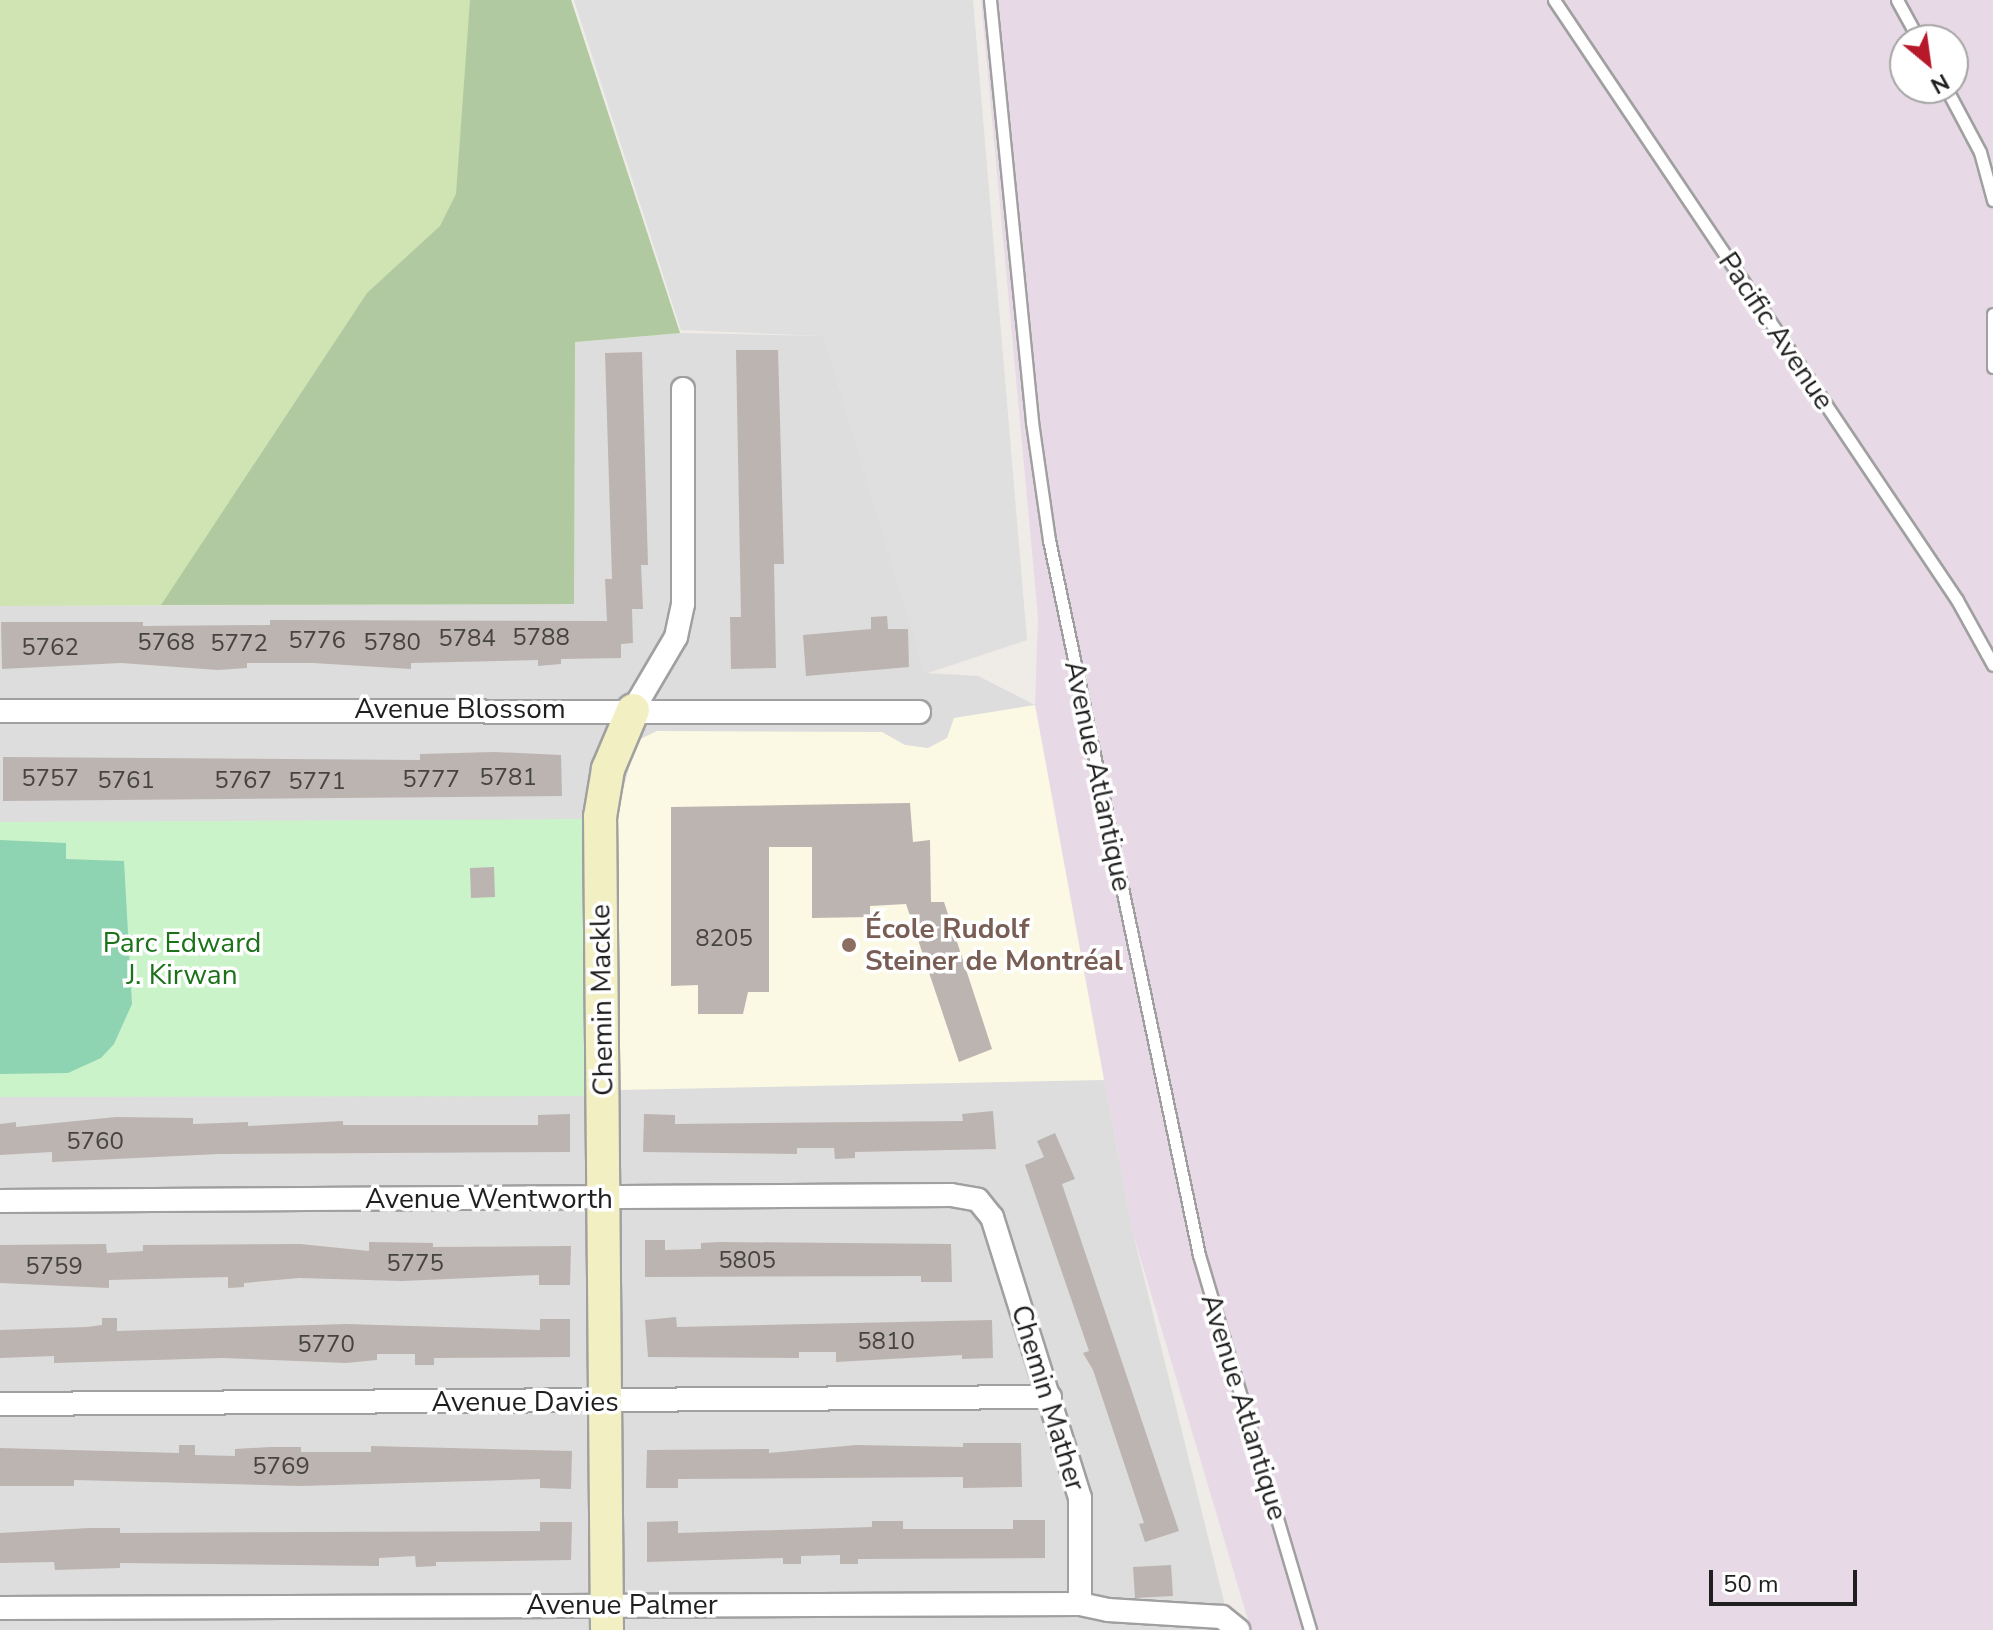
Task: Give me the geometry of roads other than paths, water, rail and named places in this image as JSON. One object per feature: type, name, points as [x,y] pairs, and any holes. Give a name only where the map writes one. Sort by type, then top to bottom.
[{"type":"street","name":"Chemin Mackle","points":[[607,1617],[600,817],[608,769],[633,710],[676,637],[683,604],[683,389]]},
{"type":"street","name":"Avenue Blossom","points":[[0,711],[919,712]]},
{"type":"street","name":"Avenue Wentworth","points":[[0,1201],[951,1195],[978,1200]]},
{"type":"street","name":"Chemin Mather","points":[[978,1200],[992,1217],[1080,1498],[1080,1604]]},
{"type":"street","name":"Avenue Davies","points":[[0,1404],[1050,1397]]},
{"type":"street","name":"Avenue Palmer","points":[[0,1608],[607,1617],[1080,1604],[1108,1610],[1222,1617],[1238,1630]]},
{"type":"lane","name":"Avenue Atlantique","points":[[990,0],[1032,422],[1049,540],[1199,1255],[1310,1630]]},
{"type":"lane","name":"Pacific Avenue","points":[[1554,0],[1957,600],[1993,665]]},
{"type":"lane","points":[[1897,0],[1910,24]]},
{"type":"lane","points":[[1954,104],[1980,152],[1993,200]]},
{"type":"lane","points":[[1993,314],[1993,367]]},
{"type":"place","name":"École Rudolf Steiner de Montréal","points":[[849,945]]},
{"type":"park label","name":"Parc Edward J. Kirwan","points":[[182,959]]}]
